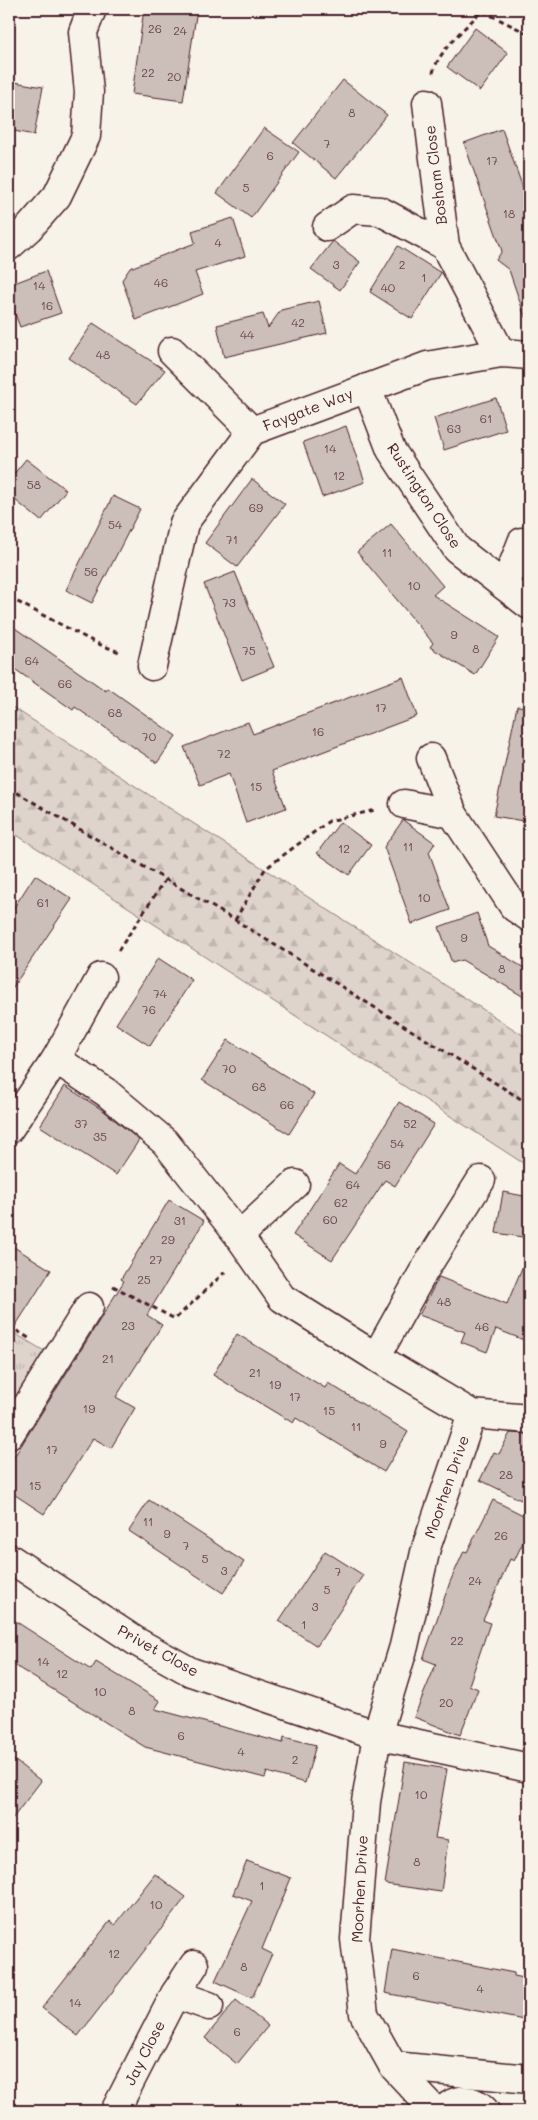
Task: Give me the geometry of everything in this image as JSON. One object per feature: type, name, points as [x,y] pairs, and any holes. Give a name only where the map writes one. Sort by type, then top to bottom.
[{"type":"street","points":[[9,246],[29,228],[57,196],[86,136],[89,92],[83,32],[92,9]]},
{"type":"street","name":"Bosham Close","points":[[427,103],[445,246],[501,353]]},
{"type":"street","name":"Bosham Close","points":[[327,227],[353,209],[380,211],[445,246]]},
{"type":"street","points":[[172,351],[252,431]]},
{"type":"street","name":"Faygate Way","points":[[152,666],[184,523],[252,431],[427,366],[501,353],[529,355]]},
{"type":"street","name":"Rustington Close","points":[[368,388],[391,450],[457,549],[529,605]]},
{"type":"street","points":[[505,586],[522,542]]},
{"type":"street","points":[[431,758],[453,814],[514,907],[529,917]]},
{"type":"street","points":[[404,804],[453,814]]},
{"type":"street","points":[[9,1129],[56,1059],[101,977]]},
{"type":"street","points":[[56,1059],[107,1093],[165,1142],[244,1242],[282,1298],[472,1414],[529,1419]]},
{"type":"street","points":[[376,1357],[425,1269],[481,1180]]},
{"type":"street","points":[[244,1242],[295,1184]]},
{"type":"street","points":[[9,1435],[89,1307]]},
{"type":"street","name":"Moorhen Drive","points":[[435,2111],[393,2066],[364,2014],[355,1938],[366,1802],[377,1735],[404,1646],[426,1548],[472,1414]]},
{"type":"street","name":"Privet Close","points":[[9,1558],[137,1642],[191,1672],[377,1735]]},
{"type":"street","points":[[377,1735],[529,1768]]},
{"type":"street","name":"Jay Close","points":[[115,2111],[175,1994],[194,1965]]},
{"type":"street","points":[[175,1994],[209,2006]]},
{"type":"street","points":[[393,2066],[529,2079]]},
{"type":"street","points":[[444,2111],[452,2104],[460,2101],[472,2101],[486,2111]]},
{"type":"path","points":[[427,103],[435,67],[456,36],[481,10],[529,34]]},
{"type":"path","points":[[9,601],[14,600],[96,643],[152,666]]},
{"type":"path","points":[[9,788],[234,920],[529,1104]]},
{"type":"path","points":[[234,920],[265,869],[330,821],[404,804]]},
{"type":"path","points":[[101,977],[165,880]]},
{"type":"path","points":[[110,1284],[175,1319],[244,1242]]},
{"type":"path","points":[[9,1326],[34,1341]]},
{"type":"green space","points":[[9,705],[529,1039],[529,1167],[9,830]]},
{"type":"green space","points":[[9,1330],[46,1352],[9,1413]]},
{"type":"building","points":[[144,9],[197,9],[183,101],[132,94]]},
{"type":"building","points":[[475,28],[508,53],[480,91],[447,67]]},
{"type":"building","points":[[343,80],[387,115],[336,178],[293,143]]},
{"type":"building","points":[[9,81],[43,87],[34,135],[9,130]]},
{"type":"building","points":[[264,128],[299,152],[251,218],[217,193]]},
{"type":"building","points":[[502,129],[529,205],[529,316],[525,317],[509,270],[496,260],[502,251],[464,143]]},
{"type":"building","points":[[233,218],[245,256],[195,272],[203,294],[136,320],[122,280],[130,268],[195,243],[192,231]]},
{"type":"building","points":[[333,241],[360,262],[340,290],[311,269]]},
{"type":"building","points":[[398,246],[441,273],[412,319],[370,292]]},
{"type":"building","points":[[46,271],[61,313],[20,327],[9,298],[9,285]]},
{"type":"building","points":[[319,301],[327,333],[224,357],[217,325],[263,314],[268,328],[281,310]]},
{"type":"building","points":[[93,323],[165,370],[137,404],[69,358]]},
{"type":"building","points":[[496,398],[506,430],[444,450],[434,418]]},
{"type":"building","points":[[346,426],[365,482],[322,497],[303,442]]},
{"type":"building","points":[[26,459],[66,490],[41,521],[9,495],[9,480]]},
{"type":"building","points":[[252,479],[285,504],[237,567],[205,543]]},
{"type":"building","points":[[113,496],[140,509],[92,603],[66,590]]},
{"type":"building","points":[[391,524],[443,586],[433,595],[499,637],[475,675],[430,647],[433,643],[357,552]]},
{"type":"building","points":[[235,572],[274,667],[242,680],[204,584]]},
{"type":"building","points":[[9,624],[106,691],[108,688],[176,736],[157,763],[75,707],[73,710],[9,665]]},
{"type":"building","points":[[403,677],[417,716],[272,771],[286,808],[246,823],[229,774],[200,785],[184,747],[248,722],[253,734]]},
{"type":"building","points":[[517,706],[529,707],[529,822],[494,816]]},
{"type":"building","points":[[403,820],[435,843],[429,852],[450,910],[412,924],[384,847]]},
{"type":"building","points":[[340,822],[371,845],[349,875],[317,853]]},
{"type":"building","points":[[35,875],[72,899],[9,993],[9,915]]},
{"type":"building","points":[[477,913],[488,946],[529,971],[529,1000],[462,960],[452,963],[439,927]]},
{"type":"building","points":[[158,958],[192,980],[150,1046],[116,1024]]},
{"type":"building","points":[[228,1040],[314,1094],[289,1134],[202,1080]]},
{"type":"building","points":[[65,1086],[104,1111],[139,1140],[116,1175],[40,1126]]},
{"type":"building","points":[[399,1102],[434,1124],[395,1186],[385,1180],[332,1260],[293,1235],[339,1164],[355,1174]]},
{"type":"building","points":[[503,1192],[529,1197],[529,1238],[496,1233]]},
{"type":"building","points":[[169,1200],[204,1221],[147,1315],[162,1325],[116,1397],[135,1408],[111,1448],[93,1438],[44,1514],[9,1491],[9,1465],[124,1281],[121,1279]]},
{"type":"building","points":[[9,1244],[51,1270],[9,1336]]},
{"type":"building","points":[[529,1251],[529,1342],[496,1329],[487,1352],[461,1342],[465,1332],[419,1315],[439,1277],[507,1304]]},
{"type":"building","points":[[237,1334],[325,1388],[328,1383],[408,1432],[384,1472],[296,1418],[293,1423],[213,1375]]},
{"type":"building","points":[[510,1433],[529,1434],[529,1483],[521,1500],[480,1480],[494,1452],[499,1454]]},
{"type":"building","points":[[149,1500],[244,1562],[223,1593],[129,1531]]},
{"type":"building","points":[[493,1500],[529,1518],[529,1530],[514,1561],[510,1559],[483,1620],[490,1623],[469,1685],[478,1689],[460,1735],[414,1717],[436,1664],[423,1659],[450,1582],[464,1551],[467,1552]]},
{"type":"building","points":[[325,1551],[363,1575],[317,1646],[279,1621]]},
{"type":"building","points":[[9,1617],[91,1670],[96,1662],[160,1701],[155,1709],[283,1743],[284,1737],[316,1745],[305,1783],[267,1772],[265,1778],[145,1747],[9,1662]]},
{"type":"building","points":[[9,1756],[41,1781],[9,1823]]},
{"type":"building","points":[[405,1762],[447,1769],[435,1838],[448,1840],[441,1892],[385,1884]]},
{"type":"building","points":[[247,1861],[291,1878],[262,1949],[272,1954],[252,1998],[215,1981],[252,1901],[233,1894]]},
{"type":"building","points":[[155,1874],[186,1897],[78,2036],[42,2008],[110,1921],[115,1925]]},
{"type":"building","points":[[392,1949],[514,1973],[514,1976],[529,1979],[529,2021],[385,1993]]},
{"type":"building","points":[[236,2000],[268,2026],[237,2064],[205,2038]]}]
